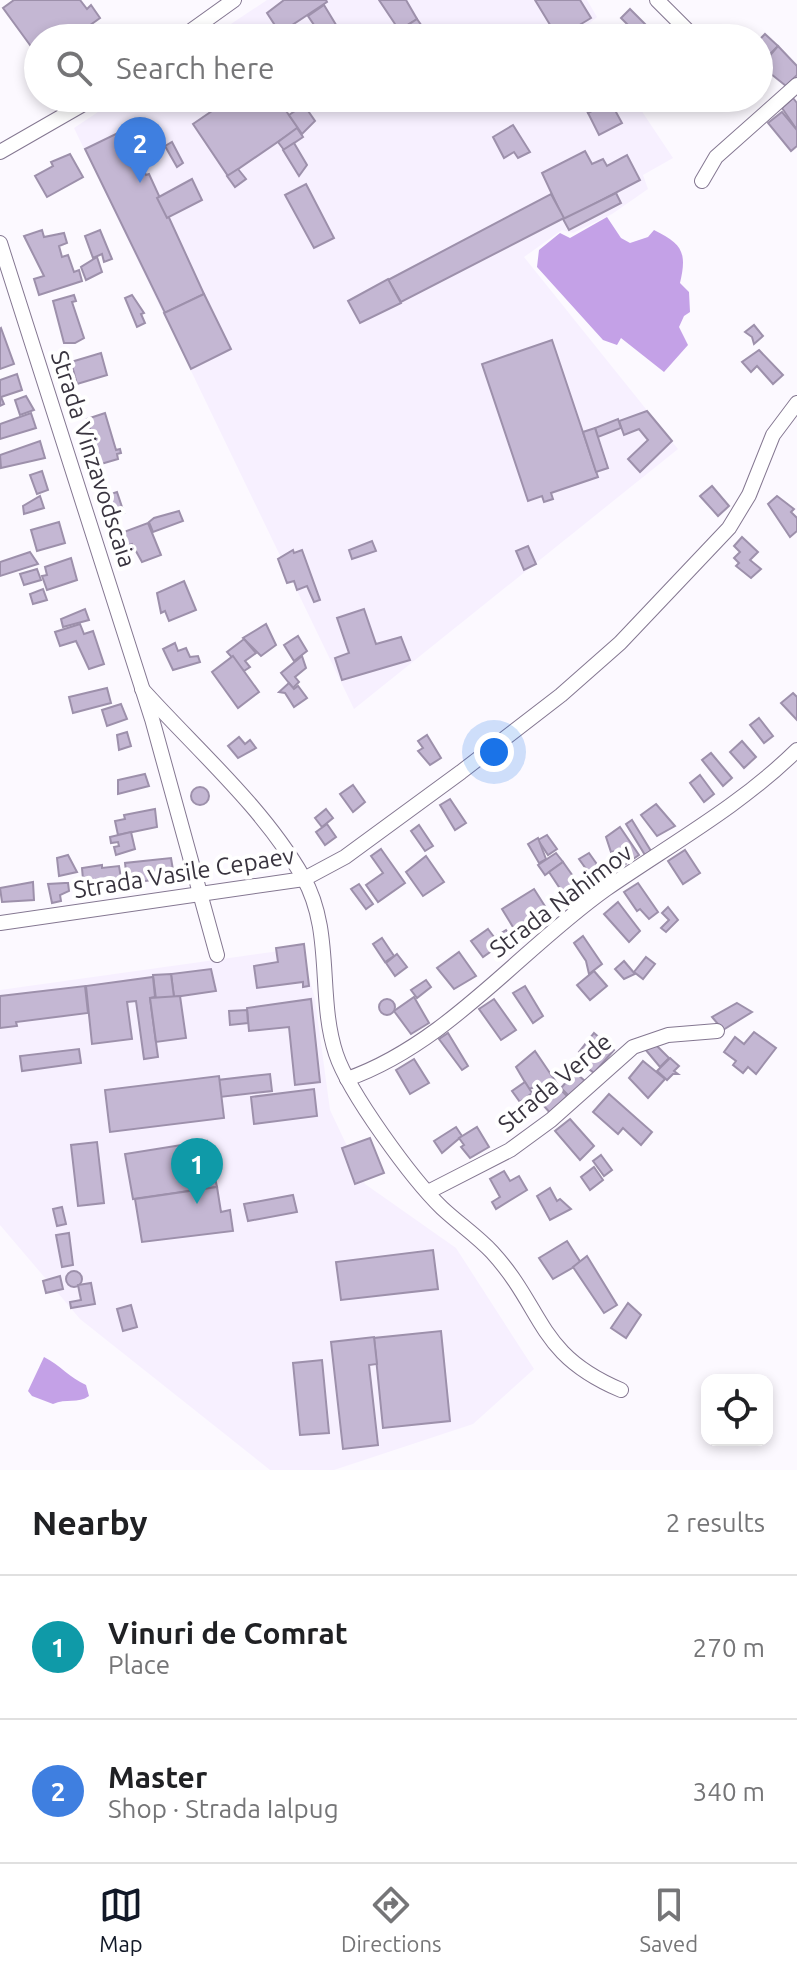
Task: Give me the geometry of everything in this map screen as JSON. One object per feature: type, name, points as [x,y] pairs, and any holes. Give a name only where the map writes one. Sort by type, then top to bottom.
[{"type":"street","points":[[201,24],[234,0]]},
{"type":"street","points":[[657,0],[681,24]]},
{"type":"street","points":[[773,105],[797,85]]},
{"type":"street","points":[[0,152],[70,112]]},
{"type":"street","points":[[702,181],[716,157],[765,112]]},
{"type":"street","name":"Strada Vinzavodscaia","points":[[0,243],[142,689],[202,891],[217,955]]},
{"type":"street","name":"Strada Vasile Cepaev","points":[[0,923],[202,891],[304,879],[345,857],[561,695],[620,643],[729,528],[749,495],[773,435],[797,403]]},
{"type":"street","name":"Strada Vinzavodscaia","points":[[142,689],[260,818],[304,879],[318,920],[329,1025],[347,1079],[428,1192],[491,1251],[556,1347],[576,1367],[621,1390]]},
{"type":"street","name":"Strada Nahimov","points":[[347,1079],[374,1070],[433,1030],[605,890],[745,796],[797,750]]},
{"type":"street","name":"Strada Verde","points":[[428,1192],[510,1150],[551,1120],[633,1047],[652,1038],[717,1031]]},
{"type":"shaded area","points":[[267,0],[587,0],[597,17],[589,24],[231,24]]},
{"type":"shaded area","points":[[98,112],[642,112],[673,158],[643,175],[648,189],[612,214],[573,233],[562,230],[524,257],[678,449],[354,709],[74,128]]},
{"type":"shaded area","points":[[607,217],[621,238],[630,243],[648,237],[654,230],[671,240],[680,250],[683,264],[680,283],[689,292],[690,312],[684,316],[679,327],[688,345],[664,372],[621,338],[617,345],[603,340],[537,267],[539,250],[560,233],[570,238]]},
{"type":"shaded area","points":[[301,948],[315,999],[330,1110],[365,1184],[456,1248],[534,1369],[473,1424],[334,1470],[270,1470],[80,1319],[0,1225],[0,990]]},
{"type":"shaded area","points":[[44,1357],[86,1385],[89,1396],[53,1404],[32,1396],[28,1391]]},
{"type":"building","points":[[14,0],[80,0],[87,9],[91,5],[100,18],[92,24],[24,24],[24,37],[3,8]]},
{"type":"building","points":[[284,0],[327,2],[294,24],[274,24],[267,13]]},
{"type":"building","points":[[379,0],[406,0],[417,19],[409,24],[395,24]]},
{"type":"building","points":[[535,0],[580,0],[591,18],[581,24],[550,24]]},
{"type":"building","points":[[324,5],[336,24],[313,24],[308,16]]},
{"type":"building","points":[[630,9],[645,24],[627,24],[621,18]]},
{"type":"building","points":[[778,46],[797,66],[797,75],[786,86],[773,76],[773,52]]},
{"type":"building","points":[[793,98],[797,103],[797,130],[782,108]]},
{"type":"building","points":[[211,112],[287,112],[298,128],[228,176],[193,124]]},
{"type":"building","points":[[309,112],[315,121],[302,134],[289,115]]},
{"type":"building","points":[[616,112],[622,123],[599,135],[588,113]]},
{"type":"building","points":[[782,112],[797,130],[797,146],[791,151],[768,123]]},
{"type":"building","points":[[513,125],[530,152],[518,158],[514,152],[504,158],[493,137]]},
{"type":"building","points":[[297,128],[303,137],[284,150],[278,142]]},
{"type":"building","points":[[124,130],[146,175],[149,174],[204,294],[165,313],[85,149]]},
{"type":"building","points":[[172,142],[183,163],[177,167],[165,146]]},
{"type":"building","points":[[294,143],[307,165],[299,176],[283,150]]},
{"type":"building","points":[[585,151],[592,164],[603,159],[607,166],[627,155],[640,180],[564,220],[542,173]]},
{"type":"building","points":[[70,154],[83,177],[47,197],[35,176],[53,166],[51,162]]},
{"type":"building","points":[[238,169],[246,179],[235,187],[227,176]]},
{"type":"building","points":[[192,179],[202,200],[167,218],[157,198]]},
{"type":"building","points":[[306,184],[334,238],[314,248],[285,195]]},
{"type":"building","points":[[616,193],[621,203],[569,230],[563,219]]},
{"type":"building","points":[[551,194],[564,218],[401,302],[388,280]]},
{"type":"building","points":[[42,230],[44,237],[64,233],[67,243],[59,246],[62,257],[68,255],[74,272],[79,270],[82,281],[39,295],[34,279],[44,276],[24,236]]},
{"type":"building","points":[[100,230],[112,259],[104,262],[102,254],[93,258],[85,236]]},
{"type":"building","points":[[97,257],[102,272],[86,280],[81,267]]},
{"type":"building","points":[[388,279],[401,303],[360,323],[348,301]]},
{"type":"building","points":[[204,294],[231,349],[191,369],[164,313]]},
{"type":"building","points":[[74,295],[76,301],[72,302],[84,338],[75,343],[64,343],[53,301]]},
{"type":"building","points":[[132,295],[144,313],[141,314],[145,323],[137,327],[125,298]]},
{"type":"building","points":[[754,325],[763,336],[754,344],[752,337],[745,332]]},
{"type":"building","points":[[0,329],[14,364],[0,369]]},
{"type":"building","points":[[552,340],[598,477],[551,493],[553,499],[544,502],[542,496],[528,501],[482,364]]},
{"type":"building","points":[[759,350],[783,375],[773,384],[757,366],[751,372],[742,362]]},
{"type":"building","points":[[101,353],[107,375],[77,384],[71,362]]},
{"type":"building","points":[[17,374],[22,390],[1,397],[4,404],[0,406],[0,380]]},
{"type":"building","points":[[26,396],[34,410],[20,415],[15,400]]},
{"type":"building","points":[[647,411],[672,441],[640,472],[628,459],[648,440],[639,429],[624,435],[619,421]]},
{"type":"building","points":[[31,413],[36,428],[0,439],[0,424]]},
{"type":"building","points":[[105,413],[116,450],[120,449],[121,453],[117,454],[118,459],[101,464],[87,419]]},
{"type":"building","points":[[618,419],[621,428],[598,437],[595,428]]},
{"type":"building","points":[[595,428],[608,468],[596,472],[583,432]]},
{"type":"building","points":[[40,441],[45,458],[1,468],[0,455]]},
{"type":"building","points":[[42,471],[48,490],[37,494],[30,475]]},
{"type":"building","points":[[712,486],[729,506],[718,516],[700,496]]},
{"type":"building","points":[[117,492],[124,513],[109,518],[102,497]]},
{"type":"building","points":[[40,496],[44,508],[24,514],[23,506]]},
{"type":"building","points":[[777,496],[794,509],[791,512],[797,518],[797,531],[790,537],[768,504]]},
{"type":"building","points":[[179,511],[183,521],[153,532],[149,522]]},
{"type":"building","points":[[59,522],[65,543],[37,551],[31,530]]},
{"type":"building","points":[[148,523],[161,555],[142,562],[132,544],[126,546],[121,533]]},
{"type":"building","points":[[742,537],[758,552],[750,560],[761,569],[751,578],[736,566],[739,563],[734,558],[740,552],[734,546]]},
{"type":"building","points":[[372,541],[376,551],[352,559],[349,550]]},
{"type":"building","points":[[528,546],[536,564],[524,570],[516,551]]},
{"type":"building","points":[[293,550],[294,553],[302,550],[320,600],[314,602],[307,586],[297,590],[294,581],[287,583],[278,559]]},
{"type":"building","points":[[30,552],[38,564],[0,576],[0,562]]},
{"type":"building","points":[[71,558],[77,580],[47,590],[42,576],[47,575],[45,567]]},
{"type":"building","points":[[37,569],[41,580],[24,585],[20,574]]},
{"type":"building","points":[[184,581],[196,610],[169,621],[165,611],[161,613],[157,593]]},
{"type":"building","points":[[43,589],[47,600],[33,604],[30,594]]},
{"type":"building","points":[[85,609],[89,620],[63,627],[61,619]]},
{"type":"building","points":[[364,609],[376,644],[401,637],[410,660],[342,680],[335,658],[349,653],[337,618]]},
{"type":"building","points":[[80,624],[84,634],[93,631],[104,664],[89,669],[76,641],[60,646],[55,632]]},
{"type":"building","points":[[266,624],[276,645],[261,656],[243,638]]},
{"type":"building","points":[[298,636],[307,651],[294,661],[284,645]]},
{"type":"building","points":[[244,639],[256,653],[245,661],[250,667],[244,671],[227,652]]},
{"type":"building","points":[[175,643],[178,651],[186,648],[190,657],[198,656],[200,662],[173,670],[163,649]]},
{"type":"building","points":[[233,656],[259,692],[238,708],[212,672]]},
{"type":"building","points":[[302,656],[306,668],[295,677],[299,682],[293,688],[281,673]]},
{"type":"building","points":[[289,683],[294,689],[298,686],[307,698],[294,707],[285,693],[279,692]]},
{"type":"building","points":[[107,688],[111,703],[73,713],[69,697]]},
{"type":"building","points":[[793,693],[797,697],[797,720],[781,703]]},
{"type":"building","points":[[121,704],[127,719],[107,726],[102,710]]},
{"type":"building","points":[[759,718],[773,736],[764,743],[750,725]]},
{"type":"building","points":[[127,732],[131,746],[119,750],[117,735]]},
{"type":"building","points":[[427,735],[441,758],[430,765],[418,751],[423,748],[418,741]]},
{"type":"building","points":[[239,737],[245,744],[250,740],[256,748],[238,758],[228,746]]},
{"type":"building","points":[[742,741],[756,757],[744,768],[730,752]]},
{"type":"building","points":[[711,753],[732,778],[723,786],[702,760]]},
{"type":"building","points":[[145,774],[149,786],[118,794],[118,780]]},
{"type":"building","points":[[700,775],[714,794],[704,802],[690,783]]},
{"type":"building","points":[[353,785],[365,802],[353,812],[340,794]]},
{"type":"building","points":[[200,787],[209,796],[200,805],[191,796]]},
{"type":"building","points":[[450,799],[466,823],[455,830],[440,805]]},
{"type":"building","points":[[656,804],[675,826],[657,836],[641,815]]},
{"type":"building","points":[[155,809],[157,827],[118,835],[115,821],[125,819],[124,815]]},
{"type":"building","points":[[326,809],[333,818],[322,827],[315,818]]},
{"type":"building","points":[[632,820],[651,851],[645,855],[626,824]]},
{"type":"building","points":[[327,824],[336,837],[325,845],[316,832]]},
{"type":"building","points":[[419,825],[433,846],[425,851],[411,831]]},
{"type":"building","points":[[620,827],[639,855],[624,865],[616,851],[611,852],[606,837]]},
{"type":"building","points":[[131,832],[135,849],[116,855],[114,847],[119,846],[118,842],[111,843],[110,837]]},
{"type":"building","points":[[547,835],[557,849],[548,855],[538,840]]},
{"type":"building","points":[[538,838],[546,859],[539,863],[528,844]]},
{"type":"building","points":[[381,849],[405,883],[378,902],[366,885],[383,873],[371,856]]},
{"type":"building","points":[[685,850],[700,873],[683,884],[668,861]]},
{"type":"building","points":[[556,853],[563,862],[545,875],[538,865]]},
{"type":"building","points":[[589,853],[606,877],[596,883],[579,859]]},
{"type":"building","points":[[68,855],[77,872],[59,876],[57,858]]},
{"type":"building","points":[[426,856],[444,882],[423,896],[406,872]]},
{"type":"building","points":[[171,858],[174,876],[134,883],[133,879],[127,880],[125,863]]},
{"type":"building","points":[[563,862],[580,886],[565,896],[549,872]]},
{"type":"building","points":[[102,865],[102,868],[119,866],[122,884],[84,890],[82,868]]},
{"type":"building","points":[[33,882],[34,900],[2,902],[0,888]]},
{"type":"building","points":[[68,883],[69,891],[60,895],[61,901],[52,903],[48,884]]},
{"type":"building","points":[[638,883],[658,912],[649,919],[640,909],[637,911],[624,892]]},
{"type":"building","points":[[359,884],[373,904],[366,909],[351,889]]},
{"type":"building","points":[[534,889],[548,911],[516,932],[502,909]]},
{"type":"building","points":[[618,902],[640,931],[629,942],[604,914]]},
{"type":"building","points":[[668,907],[678,920],[666,932],[661,928],[669,920],[662,913]]},
{"type":"building","points":[[488,929],[500,945],[483,957],[471,941]]},
{"type":"building","points":[[506,930],[516,944],[508,949],[498,935]]},
{"type":"building","points":[[583,936],[602,964],[589,974],[586,961],[574,943]]},
{"type":"building","points":[[382,938],[394,956],[385,962],[373,944]]},
{"type":"building","points":[[304,944],[309,986],[303,987],[303,982],[257,988],[254,966],[278,962],[276,948]]},
{"type":"building","points":[[459,952],[476,976],[454,989],[437,968]]},
{"type":"building","points":[[397,954],[407,967],[395,976],[386,963]]},
{"type":"building","points":[[646,957],[655,964],[643,979],[634,972]]},
{"type":"building","points":[[624,961],[635,974],[624,979],[615,969]]},
{"type":"building","points":[[211,969],[216,991],[174,997],[171,974]]},
{"type":"building","points":[[594,971],[607,986],[590,1000],[577,985]]},
{"type":"building","points":[[171,974],[174,997],[156,999],[153,975]]},
{"type":"building","points":[[153,977],[155,997],[150,998],[158,1057],[144,1059],[136,1001],[127,1002],[132,1039],[92,1044],[86,986]]},
{"type":"building","points":[[426,980],[431,987],[417,998],[411,990]]},
{"type":"building","points":[[85,986],[88,1013],[16,1022],[17,1026],[0,1028],[0,996]]},
{"type":"building","points":[[525,986],[543,1016],[533,1023],[513,993]]},
{"type":"building","points":[[180,996],[186,1038],[156,1042],[150,998]]},
{"type":"building","points":[[414,997],[429,1023],[411,1034],[394,1011]]},
{"type":"building","points":[[311,999],[320,1082],[295,1085],[289,1027],[249,1031],[247,1008]]},
{"type":"building","points":[[387,999],[393,1001],[393,1013],[387,1015],[381,1013],[379,1007],[381,1001]]},
{"type":"building","points":[[494,999],[516,1030],[501,1040],[479,1009]]},
{"type":"building","points":[[737,1003],[752,1012],[723,1030],[712,1017]]},
{"type":"building","points":[[247,1010],[248,1023],[230,1025],[229,1011]]},
{"type":"building","points":[[754,1032],[776,1048],[756,1074],[748,1067],[743,1073],[733,1065],[736,1061],[724,1052],[735,1037],[744,1044]]},
{"type":"building","points":[[448,1033],[468,1066],[462,1070],[439,1039]]},
{"type":"building","points":[[594,1033],[614,1050],[594,1073],[579,1061],[583,1056],[579,1052]]},
{"type":"building","points":[[655,1044],[669,1058],[660,1067],[645,1049]]},
{"type":"building","points":[[79,1049],[81,1063],[22,1071],[20,1056]]},
{"type":"building","points":[[535,1051],[562,1091],[550,1099],[541,1085],[529,1089],[516,1067]]},
{"type":"building","points":[[670,1058],[679,1066],[674,1071],[678,1074],[667,1080],[657,1071]]},
{"type":"building","points":[[414,1059],[429,1083],[410,1094],[396,1070]]},
{"type":"building","points":[[643,1061],[665,1079],[648,1098],[629,1078]]},
{"type":"building","points":[[575,1072],[586,1082],[571,1098],[561,1088]]},
{"type":"building","points":[[270,1074],[272,1091],[220,1097],[218,1080]]},
{"type":"building","points":[[219,1076],[224,1118],[110,1132],[105,1090]]},
{"type":"building","points":[[525,1082],[532,1093],[520,1102],[512,1091]]},
{"type":"building","points":[[314,1089],[317,1116],[254,1124],[251,1097]]},
{"type":"building","points":[[561,1090],[568,1097],[551,1114],[544,1106]]},
{"type":"building","points":[[609,1094],[652,1132],[641,1145],[623,1128],[618,1134],[593,1112]]},
{"type":"building","points":[[570,1119],[594,1146],[580,1160],[555,1131]]},
{"type":"building","points":[[456,1127],[462,1136],[442,1153],[434,1141]]},
{"type":"building","points":[[477,1127],[489,1147],[470,1158],[461,1147],[464,1145],[459,1138]]},
{"type":"building","points":[[370,1138],[384,1173],[355,1184],[342,1148]]},
{"type":"building","points":[[207,1141],[217,1187],[133,1199],[125,1154]]},
{"type":"building","points":[[97,1142],[104,1203],[78,1206],[71,1145]]},
{"type":"building","points":[[601,1155],[612,1170],[604,1176],[593,1161]]},
{"type":"building","points":[[594,1167],[603,1180],[590,1190],[581,1177]]},
{"type":"building","points":[[504,1171],[510,1181],[519,1176],[527,1190],[496,1209],[492,1202],[500,1197],[490,1179]]},
{"type":"building","points":[[217,1187],[221,1212],[230,1210],[233,1231],[142,1242],[135,1199]]},
{"type":"building","points":[[550,1188],[557,1201],[560,1199],[571,1209],[550,1220],[537,1196]]},
{"type":"building","points":[[293,1195],[297,1212],[248,1221],[244,1204]]},
{"type":"building","points":[[62,1207],[66,1224],[57,1226],[53,1209]]},
{"type":"building","points":[[69,1233],[73,1265],[62,1267],[56,1235]]},
{"type":"building","points":[[567,1241],[581,1263],[553,1279],[539,1258]]},
{"type":"building","points":[[433,1250],[438,1289],[341,1300],[336,1262]]},
{"type":"building","points":[[587,1256],[617,1305],[604,1313],[573,1267]]},
{"type":"building","points":[[71,1271],[77,1271],[82,1279],[80,1285],[71,1287],[66,1282],[66,1276]]},
{"type":"building","points":[[60,1276],[63,1289],[46,1293],[43,1281]]},
{"type":"building","points":[[91,1283],[95,1304],[71,1308],[70,1302],[81,1300],[78,1285]]},
{"type":"building","points":[[628,1303],[641,1315],[626,1338],[611,1328]]},
{"type":"building","points":[[131,1305],[137,1327],[123,1331],[117,1309]]},
{"type":"building","points":[[441,1331],[450,1421],[383,1428],[374,1338]]},
{"type":"building","points":[[374,1337],[377,1364],[369,1365],[378,1445],[343,1449],[331,1342]]},
{"type":"building","points":[[322,1360],[329,1433],[300,1435],[293,1363]]},
{"type":"place","name":"Master","points":[[140,183]]},
{"type":"place","name":"Vinuri de Comrat","points":[[197,1204]]}]
